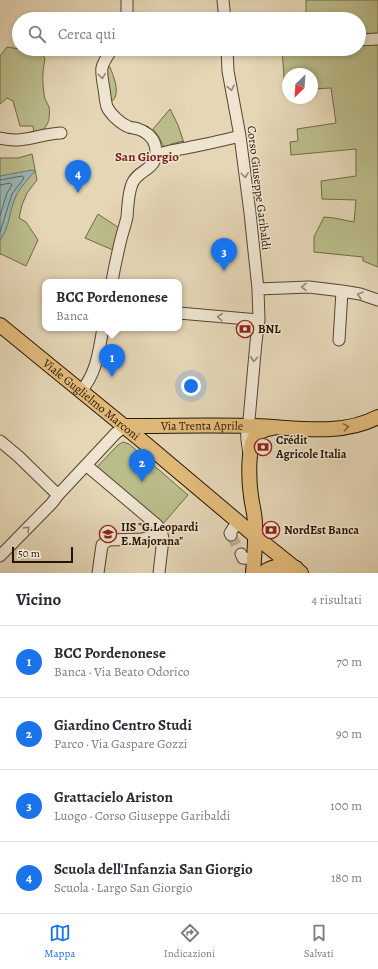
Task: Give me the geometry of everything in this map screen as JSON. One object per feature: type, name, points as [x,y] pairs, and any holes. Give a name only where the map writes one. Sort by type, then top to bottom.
[{"type":"main road","name":"Viale Guglielmo Marconi","points":[[0,325],[125,426],[255,536],[298,570]]},
{"type":"main road","points":[[249,562],[255,536],[255,523],[251,494],[250,459],[253,440],[256,435],[260,431],[267,429],[317,429],[355,426],[378,417]]},
{"type":"main road","name":"Via Trenta Aprile","points":[[125,426],[247,426],[279,428]]},
{"type":"main road","points":[[263,573],[266,570],[280,566],[290,566],[298,570]]},
{"type":"street","points":[[127,0],[127,12]]},
{"type":"street","points":[[223,0],[224,12]]},
{"type":"street","points":[[366,40],[378,39]]},
{"type":"street","points":[[107,56],[101,67],[106,106],[111,113],[126,126],[139,129],[148,134],[152,138],[156,150],[150,168],[137,176],[133,182],[129,194],[126,217],[113,279]]},
{"type":"street","name":"Corso Giuseppe Garibaldi","points":[[227,56],[228,71],[240,136],[258,289],[259,320],[249,420],[247,426],[250,459]]},
{"type":"street","points":[[0,138],[26,140],[61,133]]},
{"type":"street","points":[[155,156],[168,151],[240,136]]},
{"type":"street","points":[[258,289],[309,287],[360,294],[378,300]]},
{"type":"street","points":[[339,340],[342,291]]},
{"type":"street","points":[[182,313],[259,320]]},
{"type":"street","points":[[81,391],[96,363],[101,331]]},
{"type":"street","points":[[0,556],[52,503],[116,433],[125,426]]},
{"type":"street","points":[[0,441],[18,456],[58,495]]},
{"type":"street","points":[[86,465],[157,525],[163,539],[159,573]]},
{"type":"street","points":[[231,535],[230,533],[238,521]]},
{"type":"street","points":[[98,573],[102,545],[108,540],[142,539],[162,534]]},
{"type":"green space","points":[[306,0],[378,0],[378,267],[363,261],[363,257],[314,252],[314,237],[324,217],[354,222],[356,200],[322,199],[321,181],[356,176],[356,149],[291,155],[290,142],[298,141],[297,129],[336,123],[331,88],[318,89],[318,68],[283,68],[282,56],[366,56],[366,12],[306,12]]},
{"type":"green space","points":[[7,47],[12,48],[12,56],[43,56],[45,58],[43,87],[45,99],[49,107],[49,120],[45,128],[38,133],[34,134],[33,126],[20,126],[13,101],[7,98],[0,104],[0,56]]},
{"type":"green space","points":[[106,65],[110,67],[116,87],[116,96],[109,103]]},
{"type":"green space","points":[[170,109],[178,125],[184,143],[183,141],[164,147],[153,129]]},
{"type":"green space","points":[[32,154],[37,180],[27,193],[19,218],[26,222],[38,240],[26,266],[1,254],[0,255],[0,158],[18,158]]},
{"type":"green space","points":[[98,214],[119,228],[113,250],[85,238]]},
{"type":"green space","points":[[123,442],[129,444],[188,495],[162,525],[96,468],[118,445]]},
{"type":"water","points":[[32,170],[35,171],[16,196],[6,230],[0,240],[0,176]]},
{"type":"tunnel","points":[[231,535],[241,554]]},
{"type":"place","name":"Scuola dell'Infanzia San Giorgio","points":[[78,193]]},
{"type":"place","name":"Grattacielo Ariston","points":[[224,271]]},
{"type":"place","name":"BNL","points":[[245,329]]},
{"type":"place","name":"BCC Pordenonese","points":[[112,377]]},
{"type":"place","name":"Crédit Agricole Italia","points":[[263,447]]},
{"type":"place","name":"Giardino Centro Studi","points":[[142,482]]},
{"type":"place","name":"NordEst Banca","points":[[271,530]]},
{"type":"place","name":"IIS \"G.Leopardi E.Majorana\"","points":[[108,534]]},
{"type":"district","name":"San Giorgio","points":[[147,156]]}]
